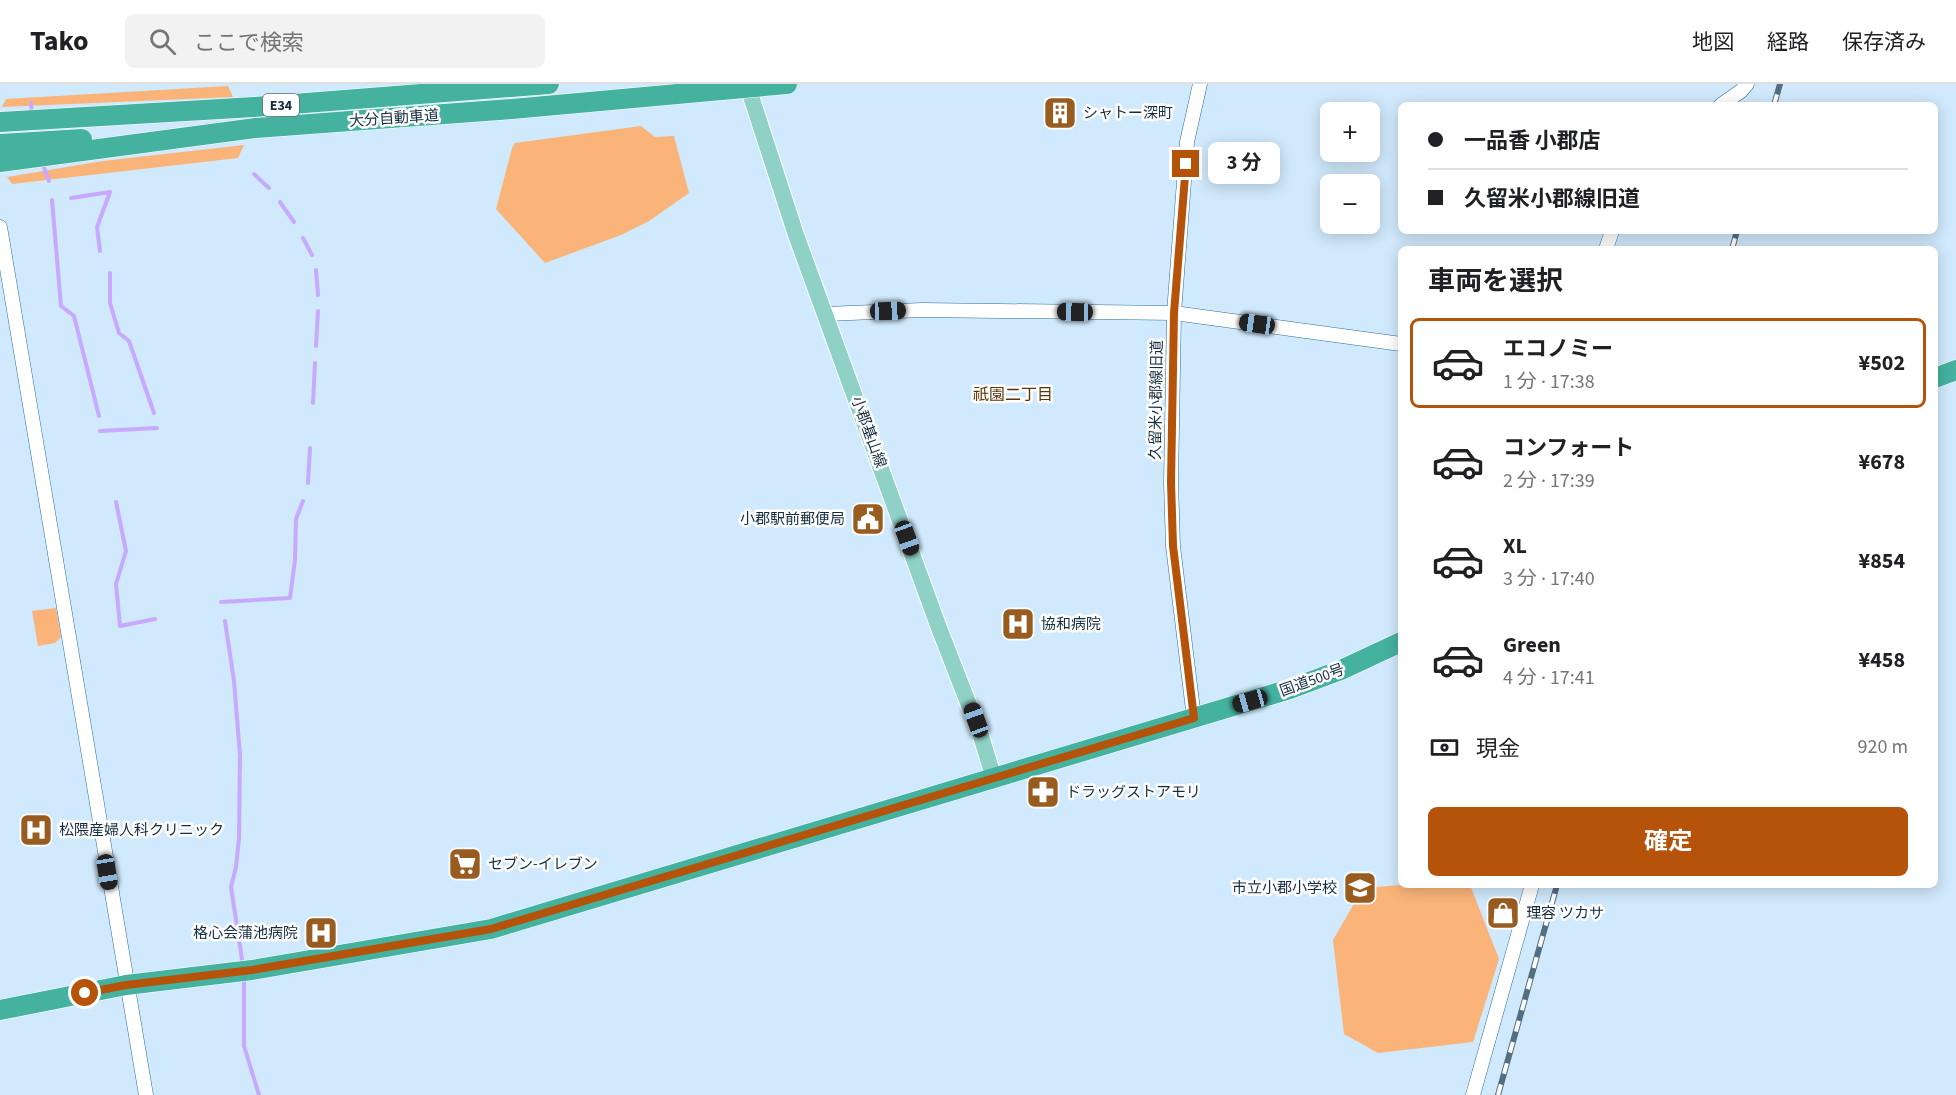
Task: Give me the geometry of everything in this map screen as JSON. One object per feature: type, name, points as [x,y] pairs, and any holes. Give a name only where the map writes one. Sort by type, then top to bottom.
[{"type":"highway","name":"大分自動車道","points":[[4,121],[254,107],[549,84]]},
{"type":"highway","name":"大分自動車道","points":[[0,144],[512,109],[787,84]]},
{"type":"highway","points":[[0,162],[256,128]]},
{"type":"highway","points":[[1938,377],[1956,370]]},
{"type":"highway","name":"国道500号","points":[[0,1010],[126,985],[252,970],[491,929],[1290,689],[1341,670],[1398,643]]},
{"type":"main road","name":"小郡基山線","points":[[747,84],[796,235],[939,628],[978,726],[994,779]]},
{"type":"street","name":"久留米小郡線旧道","points":[[1194,718],[1173,546],[1171,482],[1174,313],[1187,142],[1200,84]]},
{"type":"street","points":[[1725,102],[1747,84]]},
{"type":"street","points":[[0,227],[146,1095]]},
{"type":"street","points":[[826,314],[997,310],[1174,313],[1398,344]]},
{"type":"street","points":[[1473,1095],[1531,888]]},
{"type":"shaded area","points":[[228,86],[233,97],[2,107],[6,99]]},
{"type":"shaded area","points":[[641,126],[655,137],[674,136],[689,193],[649,221],[621,235],[545,263],[496,209],[515,143]]},
{"type":"shaded area","points":[[244,145],[238,158],[12,184],[7,177],[103,161]]},
{"type":"shaded area","points":[[56,608],[61,637],[55,643],[38,646],[32,611]]},
{"type":"shaded area","points":[[1398,885],[1398,888],[1471,888],[1499,959],[1473,1042],[1378,1053],[1344,1034],[1333,940],[1363,888]]},
{"type":"waterway","points":[[31,103],[32,114]]},
{"type":"waterway","points":[[42,162],[49,181]]},
{"type":"waterway","points":[[254,174],[269,188]]},
{"type":"waterway","points":[[71,198],[110,192],[97,227],[100,251]]},
{"type":"waterway","points":[[52,200],[61,306],[74,316],[99,416]]},
{"type":"waterway","points":[[280,202],[294,222]]},
{"type":"waterway","points":[[303,238],[312,255]]},
{"type":"waterway","points":[[316,270],[318,295]]},
{"type":"waterway","points":[[110,273],[110,303],[119,333],[129,341],[154,413]]},
{"type":"waterway","points":[[316,346],[318,311]]},
{"type":"waterway","points":[[313,403],[315,363]]},
{"type":"waterway","points":[[100,431],[157,428]]},
{"type":"waterway","points":[[308,483],[310,448]]},
{"type":"waterway","points":[[221,602],[290,598],[295,560],[296,519],[303,501]]},
{"type":"waterway","points":[[116,502],[126,551],[116,584],[120,626],[155,619]]},
{"type":"waterway","points":[[225,621],[234,681],[240,755],[239,838],[231,887],[243,966]]},
{"type":"waterway","points":[[244,976],[244,1046],[259,1095]]},
{"type":"railway","points":[[1775,102],[1780,84]]},
{"type":"railway","points":[[1733,246],[1736,234]]},
{"type":"railway","points":[[1498,1095],[1556,888]]},
{"type":"place","name":"シャトー深町","points":[[1060,113]]},
{"type":"place","name":"小郡駅前郵便局","points":[[868,519]]},
{"type":"place","name":"協和病院","points":[[1018,624]]},
{"type":"place","name":"ドラッグストアモリ","points":[[1043,792]]},
{"type":"place","name":"松隈産婦人科クリニック","points":[[36,830]]},
{"type":"place","name":"セブン-イレブン","points":[[465,864]]},
{"type":"place","name":"市立小郡小学校","points":[[1360,888]]},
{"type":"place","name":"理容 ツカサ","points":[[1503,913]]},
{"type":"place","name":"格心会蒲池病院","points":[[321,933]]},
{"type":"district","name":"祇園二丁目","points":[[1013,394]]},
{"type":"route","points":[[85,993],[126,985],[252,970],[491,929],[1194,718],[1173,546],[1171,482],[1174,313],[1186,164]]}]
